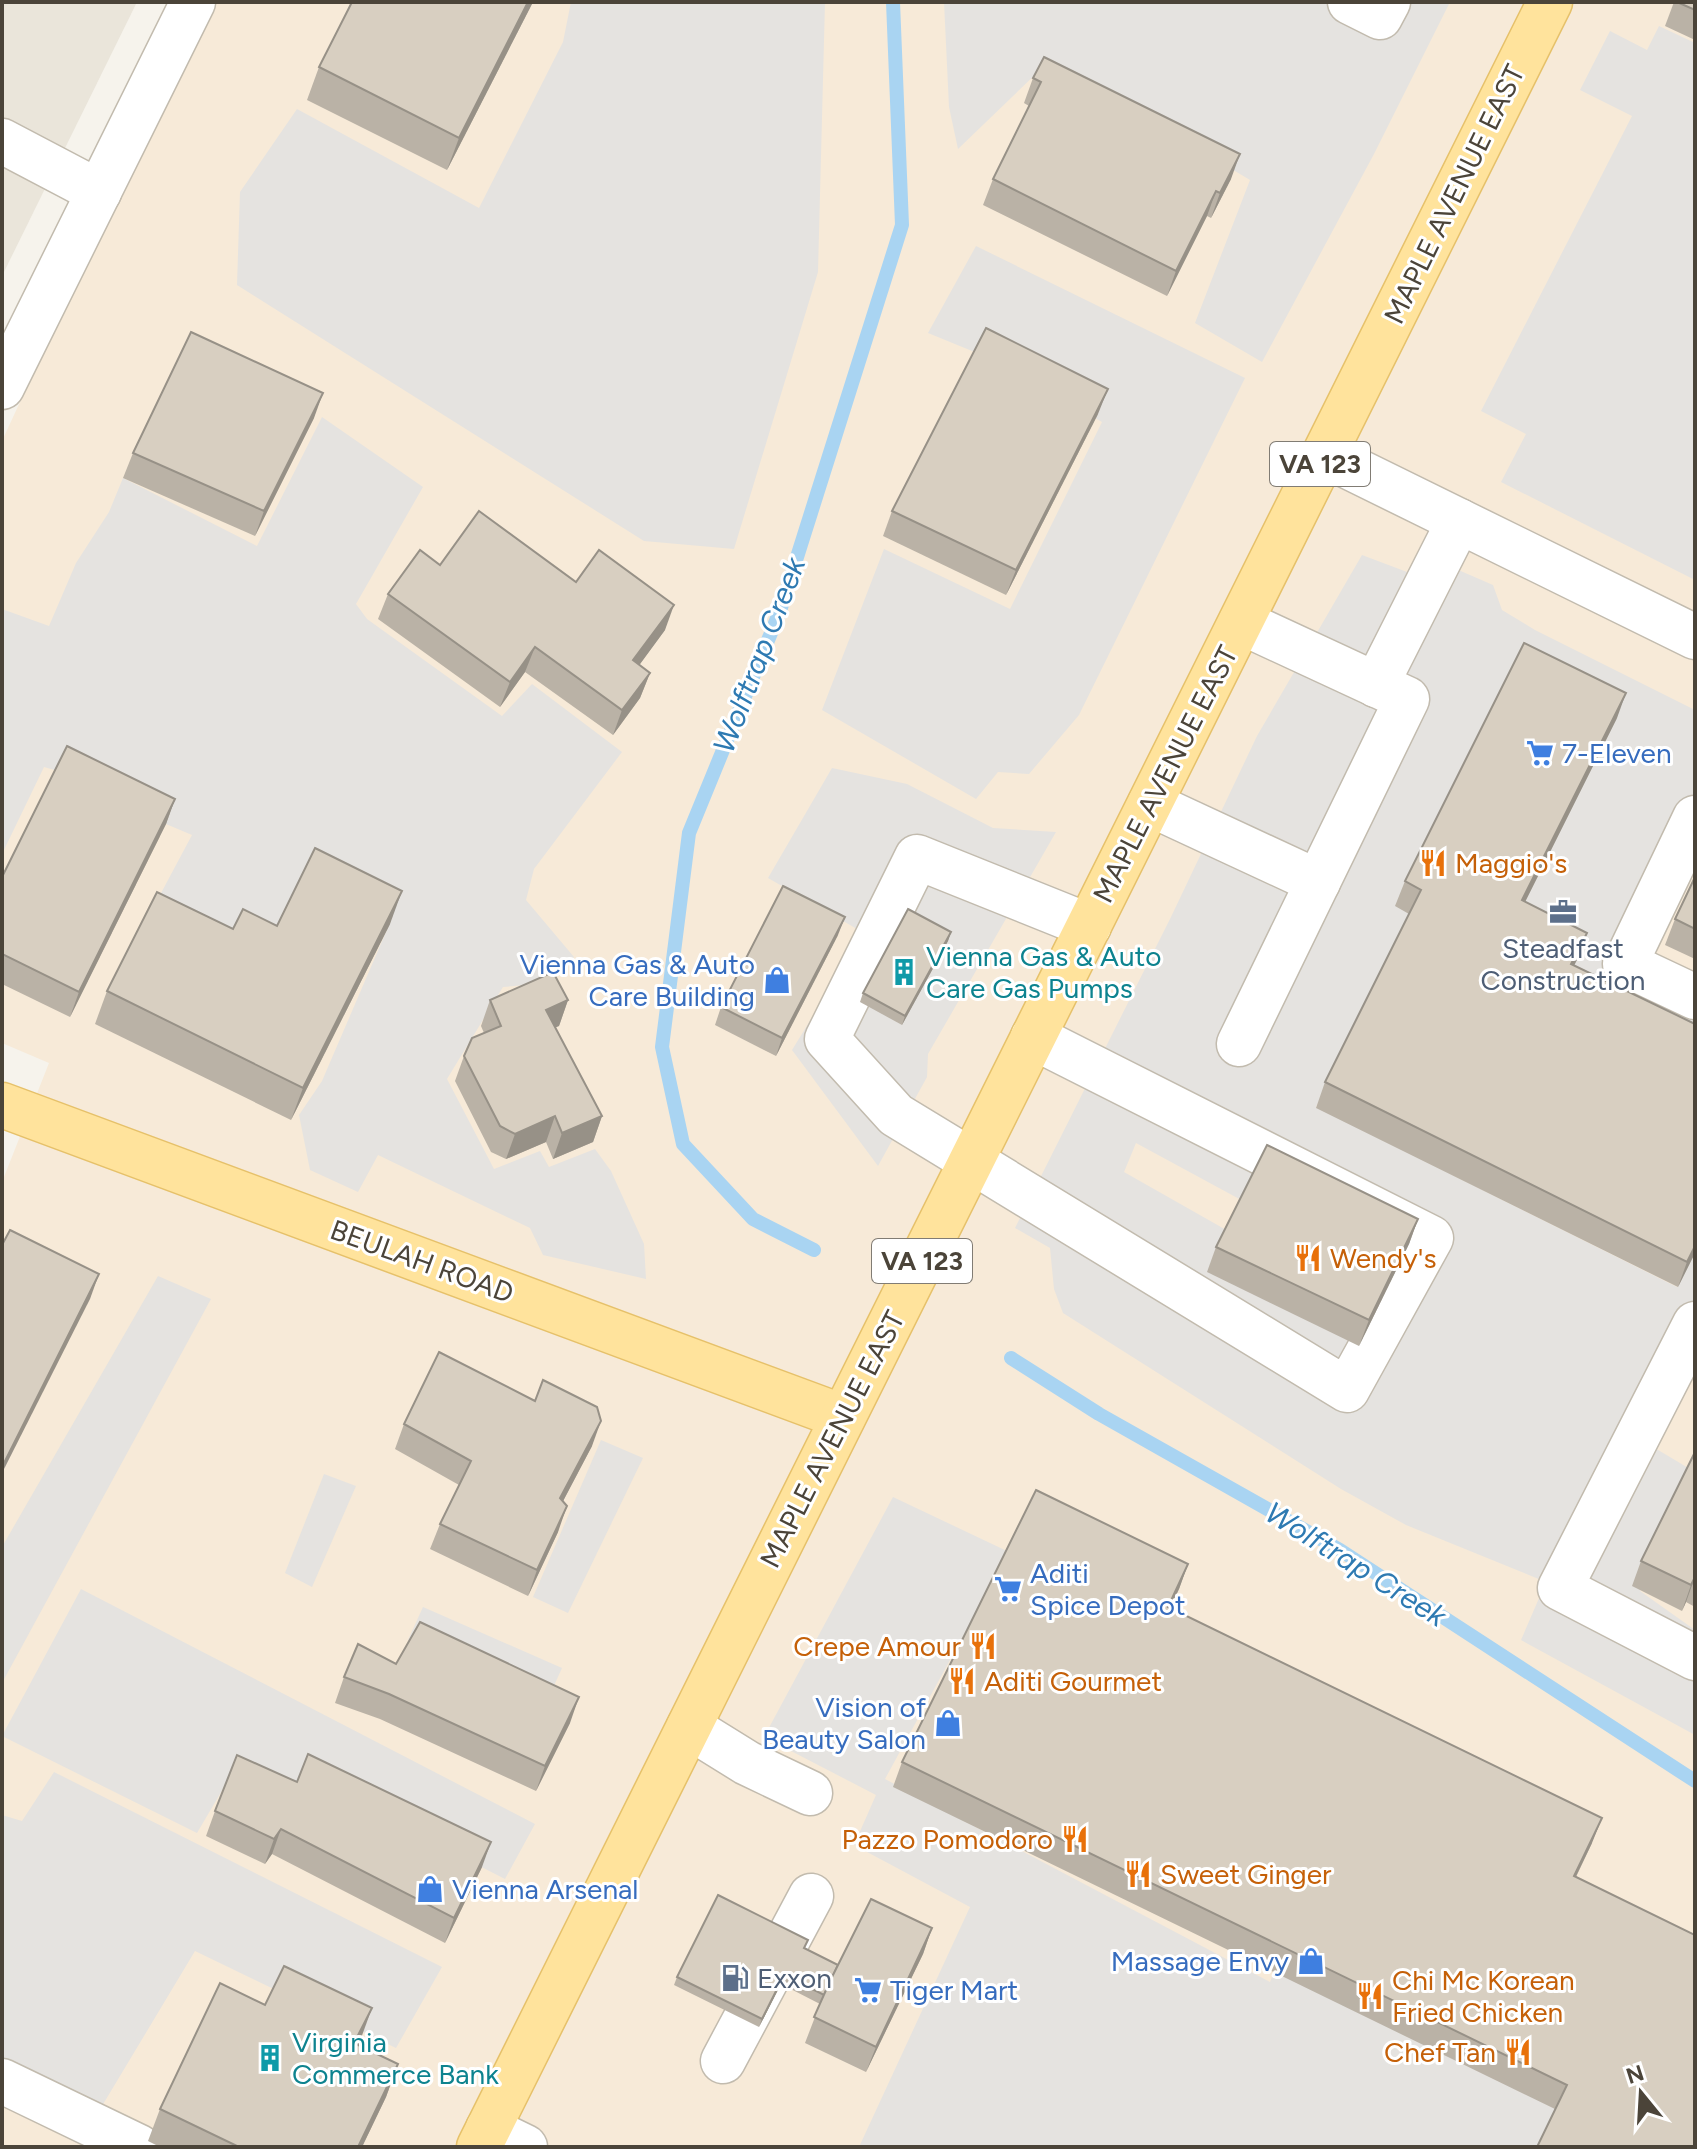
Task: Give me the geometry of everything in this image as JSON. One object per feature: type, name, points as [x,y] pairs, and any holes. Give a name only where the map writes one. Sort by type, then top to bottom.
[{"type":"main road","name":"MAPLE AVENUE EAST","points":[[497,2141],[689,1727],[1550,2]]},
{"type":"main road","name":"BEULAH ROAD","points":[[2,1105],[843,1417]]},
{"type":"street","points":[[2,387],[193,2]]},
{"type":"street","points":[[1350,2],[1380,17],[1388,2]]},
{"type":"street","points":[[2,141],[99,192]]},
{"type":"street","points":[[1325,455],[1695,637]]},
{"type":"street","points":[[1376,685],[1459,521]]},
{"type":"street","points":[[1239,1044],[1407,699],[1241,622]]},
{"type":"street","points":[[1150,804],[1318,882]]},
{"type":"street","points":[[1695,818],[1625,964],[1695,997]]},
{"type":"street","points":[[1033,1037],[1431,1238],[1347,1390],[896,1115],[827,1039],[917,857],[1089,926]]},
{"type":"street","points":[[1695,1324],[1560,1588],[1695,1658]]},
{"type":"street","points":[[689,1727],[747,1763],[810,1793]]},
{"type":"street","points":[[723,2061],[811,1896]]},
{"type":"street","points":[[2,2081],[139,2147]]},
{"type":"shaded area","points":[[2,2],[137,2],[2,276]]},
{"type":"shaded area","points":[[207,2],[1695,2],[1695,2147],[2,2147],[2,1182],[49,1063],[2,1043],[2,441]]},
{"type":"shaded area","points":[[571,2],[825,2],[818,272],[734,549],[644,541],[237,285],[240,192],[297,109],[479,208],[563,42]]},
{"type":"shaded area","points":[[944,2],[1450,2],[1374,154],[1262,362],[1195,323],[1250,180],[1133,110],[1040,70],[958,149],[949,107]]},
{"type":"shaded area","points":[[1659,26],[1695,43],[1695,580],[1501,482],[1526,434],[1481,411],[1632,116],[1580,90],[1610,31],[1647,50]]},
{"type":"shaded area","points":[[976,246],[1245,378],[1079,715],[1029,774],[998,772],[976,799],[822,710],[884,549],[1010,609],[1102,422],[977,353],[928,333]]},
{"type":"shaded area","points":[[322,417],[423,487],[356,604],[367,619],[502,716],[532,684],[622,752],[534,869],[526,900],[574,957],[548,983],[503,987],[447,1079],[494,1169],[540,1151],[549,1167],[595,1149],[611,1171],[644,1244],[646,1279],[543,1255],[530,1228],[378,1155],[358,1192],[310,1170],[299,1115],[322,1081],[392,918],[300,879],[261,959],[152,910],[192,835],[44,767],[2,854],[2,609],[49,626],[76,563],[109,512],[123,478],[257,546]]},
{"type":"shaded area","points":[[1362,555],[1415,575],[1426,556],[1493,585],[1502,610],[1535,630],[1695,710],[1695,844],[1652,933],[1656,964],[1695,981],[1695,1053],[1396,907],[1412,915],[1316,1107],[1677,1287],[1695,1253],[1695,1312],[1633,1435],[1695,1472],[1695,1482],[1640,1591],[1695,1630],[1695,1735],[1521,1640],[1546,1582],[1406,1525],[1341,1489],[1063,1313],[1054,1289],[1050,1248],[1015,1228],[1171,917],[1257,736]],"holes":[[[1136,1143],[1243,1201],[1228,1231],[1124,1172]]]},
{"type":"shaded area","points":[[832,768],[907,784],[993,828],[1056,832],[928,1054],[927,1077],[878,1166],[792,1050],[864,933],[768,878]]},
{"type":"shaded area","points":[[158,1276],[211,1299],[2,1683],[2,1547]]},
{"type":"shaded area","points":[[601,1440],[643,1458],[568,1613],[533,1597]]},
{"type":"shaded area","points":[[324,1474],[356,1486],[312,1587],[285,1573]]},
{"type":"shaded area","points":[[893,1497],[1009,1552],[885,1779],[1270,1982],[1280,1956],[1563,2102],[1539,2147],[859,2147],[970,1907],[854,1845],[876,1795],[764,1737]]},
{"type":"shaded area","points":[[81,1589],[535,1824],[505,1879],[301,1775],[288,1803],[230,1777],[197,1833],[2,1736]]},
{"type":"shaded area","points":[[423,1607],[562,1668],[547,1701],[408,1640]]},
{"type":"shaded area","points":[[54,1772],[442,1967],[396,2048],[195,1951],[96,2116],[2,2069],[2,1815],[22,1821]]},
{"type":"building","points":[[352,2],[528,2],[459,138],[319,67]]},
{"type":"building","points":[[1677,2],[1695,2],[1695,10]]},
{"type":"building","points":[[1044,57],[1240,154],[1220,193],[1216,191],[1176,271],[993,179],[1041,82],[1033,78]]},
{"type":"building","points":[[986,328],[1108,389],[1016,570],[892,511]]},
{"type":"building","points":[[191,332],[323,393],[264,511],[133,453]]},
{"type":"building","points":[[479,511],[576,582],[599,550],[674,605],[633,660],[650,673],[622,710],[535,647],[510,682],[388,594],[420,550],[440,565]]},
{"type":"building","points":[[1524,643],[1626,693],[1522,900],[1587,933],[1571,964],[1695,1024],[1695,1246],[1687,1262],[1325,1082],[1421,890],[1405,881]]},
{"type":"building","points":[[67,746],[175,799],[79,992],[2,954],[2,877]]},
{"type":"building","points":[[315,848],[402,891],[303,1088],[107,991],[157,892],[233,929],[243,909],[277,926]]},
{"type":"building","points":[[1695,877],[1695,929],[1675,919]]},
{"type":"building","name":"Vienna Gas & Auto Care Building","points":[[783,886],[845,917],[782,1038],[721,1007]]},
{"type":"building","name":"Vienna Gas & Auto Care Gas Pumps","points":[[908,909],[951,932],[905,1016],[863,993]]},
{"type":"building","points":[[553,972],[568,1000],[546,1010],[602,1116],[562,1133],[555,1116],[515,1134],[500,1126],[464,1056],[472,1038],[501,1026],[490,1000]]},
{"type":"building","name":"Wendy's","points":[[1267,1145],[1418,1219],[1369,1320],[1216,1247]]},
{"type":"building","points":[[10,1230],[99,1274],[2,1467],[2,1245]]},
{"type":"building","points":[[439,1352],[535,1401],[543,1380],[597,1407],[601,1421],[560,1498],[567,1506],[537,1570],[440,1524],[471,1461],[404,1424]]},
{"type":"building","points":[[1695,1452],[1695,1577],[1691,1585],[1641,1561]]},
{"type":"building","points":[[1036,1490],[1188,1564],[1168,1607],[1602,1818],[1574,1876],[1695,1935],[1695,2147],[1537,2147],[1567,2085],[902,1762]]},
{"type":"building","points":[[420,1622],[579,1697],[545,1766],[389,1694],[344,1677],[358,1644],[396,1664]]},
{"type":"building","points":[[308,1754],[491,1842],[454,1918],[281,1829],[274,1839],[215,1811],[237,1755],[297,1782]]},
{"type":"building","points":[[718,1895],[808,1940],[804,1948],[838,1965],[824,1995],[784,1975],[762,2019],[677,1977]]},
{"type":"building","name":"Tiger Mart","points":[[871,1899],[932,1928],[876,2047],[814,2017]]},
{"type":"building","name":"Virginia Commerce Bank","points":[[284,1966],[372,2008],[354,2043],[398,2064],[358,2147],[239,2147],[160,2109],[220,1983],[265,2005]]},
{"type":"waterway","name":"Wolftrap Creek","points":[[814,1250],[753,1219],[683,1144],[662,1047],[689,833],[780,611],[902,225],[893,2]]},
{"type":"waterway","name":"Wolftrap Creek","points":[[1011,1358],[1099,1414],[1340,1550],[1695,1781]]},
{"type":"place","name":"7-Eleven","points":[[1540,753]]},
{"type":"place","name":"Maggio's","points":[[1433,863]]},
{"type":"place","name":"Steadfast Construction","points":[[1563,912]]},
{"type":"place","name":"Vienna Gas & Auto Care Gas Pumps","points":[[904,972]]},
{"type":"place","name":"Vienna Gas & Auto Care Building","points":[[777,980]]},
{"type":"place","name":"Wendy's","points":[[1308,1258]]},
{"type":"place","name":"Aditi Spice Depot","points":[[1008,1589]]},
{"type":"place","name":"Crepe Amour","points":[[983,1646]]},
{"type":"place","name":"Aditi Gourmet","points":[[962,1681]]},
{"type":"place","name":"Vision of Beauty Salon","points":[[948,1723]]},
{"type":"place","name":"Pazzo Pomodoro","points":[[1075,1839]]},
{"type":"place","name":"Sweet Ginger","points":[[1138,1874]]},
{"type":"place","name":"Vienna Arsenal","points":[[430,1889]]},
{"type":"place","name":"Massage Envy","points":[[1311,1961]]},
{"type":"place","name":"Exxon","points":[[735,1978]]},
{"type":"place","name":"Tiger Mart","points":[[868,1990]]},
{"type":"place","name":"Chi Mc Korean Fried Chicken","points":[[1370,1996]]},
{"type":"place","name":"Chef Tan","points":[[1518,2052]]},
{"type":"place","name":"Virginia Commerce Bank","points":[[270,2058]]}]
